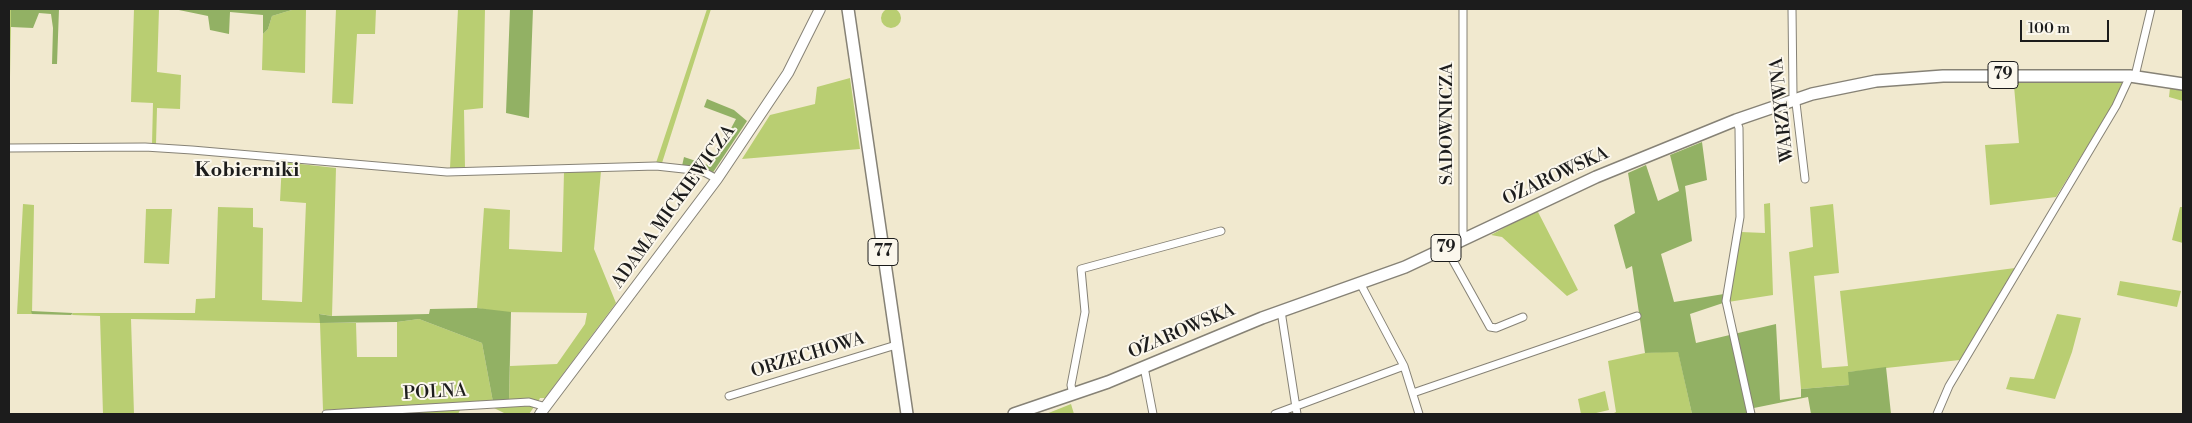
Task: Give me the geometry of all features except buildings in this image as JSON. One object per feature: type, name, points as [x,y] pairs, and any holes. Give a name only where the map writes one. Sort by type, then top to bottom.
[{"type":"main road","name":"77","points":[[848,9],[907,414]]},
{"type":"main road","name":"OŻAROWSKA","points":[[1014,414],[1073,395],[1281,311],[1360,283],[1446,248],[1596,177],[1736,120],[1794,99],[1848,86],[1923,76],[2132,76]]},
{"type":"main road","name":"79","points":[[2132,76],[2183,84]]},
{"type":"street","name":"ADAMA MICKIEWICZA","points":[[543,411],[717,179],[791,67],[820,9]]},
{"type":"street","name":"SADOWNICZA","points":[[1463,9],[1463,232],[1465,239]]},
{"type":"street","name":"WARZYWNA","points":[[1792,9],[1794,99],[1805,179]]},
{"type":"street","points":[[1937,414],[1949,386],[2132,76],[2151,9]]},
{"type":"street","points":[[1736,120],[1739,128],[1740,217],[1726,301],[1751,414]]},
{"type":"street","points":[[9,148],[192,150],[447,172],[656,166],[702,171],[717,179]]},
{"type":"street","points":[[1073,395],[1071,385],[1086,306],[1080,269],[1222,231]]},
{"type":"street","points":[[1446,248],[1490,328],[1496,328],[1523,317]]},
{"type":"street","points":[[1360,283],[1404,366],[1419,414]]},
{"type":"street","points":[[1281,311],[1297,414]]},
{"type":"street","points":[[1413,393],[1637,316]]},
{"type":"street","name":"ORZECHOWA","points":[[729,396],[896,345]]},
{"type":"street","points":[[1275,414],[1404,366]]},
{"type":"street","points":[[1144,367],[1153,414]]},
{"type":"street","name":"POLNA","points":[[326,414],[529,402],[543,411]]},
{"type":"green space","points":[[891,8],[898,11],[901,18],[898,25],[891,28],[884,25],[881,18],[884,11]]},
{"type":"green space","points":[[9,9],[11,9],[10,77]]},
{"type":"green space","points":[[11,9],[59,9],[57,64],[52,64],[53,28],[51,14],[39,13],[33,28],[11,27]]},
{"type":"green space","points":[[134,9],[159,9],[157,72],[181,75],[180,109],[157,108],[156,144],[152,144],[153,103],[131,102]]},
{"type":"green space","points":[[174,9],[295,9],[272,16],[268,29],[263,34],[263,15],[230,12],[229,34],[210,30],[208,16]]},
{"type":"green space","points":[[295,9],[306,9],[305,73],[262,70],[263,34],[268,29],[272,16]]},
{"type":"green space","points":[[336,9],[376,9],[375,34],[357,34],[353,104],[332,103]]},
{"type":"green space","points":[[458,9],[485,9],[483,108],[464,110],[465,168],[450,168]]},
{"type":"green space","points":[[510,9],[533,9],[529,118],[506,113]]},
{"type":"green space","points":[[707,9],[711,9],[662,163],[656,163]]},
{"type":"green space","points":[[850,78],[860,149],[742,159],[770,115],[815,104],[817,87]]},
{"type":"green space","points":[[1988,81],[2124,82],[2124,87],[2056,197],[1990,205],[1985,145],[2019,143],[2014,86],[1988,85]]},
{"type":"green space","points":[[2170,88],[2183,90],[2183,101],[2169,97]]},
{"type":"green space","points":[[707,99],[734,110],[747,121],[712,174],[682,166],[684,157],[711,166],[736,119],[704,107]]},
{"type":"green space","points":[[1702,142],[1707,180],[1685,186],[1692,241],[1661,254],[1674,302],[1724,294],[1723,303],[1690,314],[1696,343],[1776,324],[1780,400],[1801,397],[1801,389],[1849,385],[1848,372],[1886,367],[1891,414],[1811,414],[1808,397],[1749,409],[1750,414],[1692,414],[1678,352],[1645,353],[1632,266],[1626,269],[1614,225],[1635,213],[1628,173],[1646,165],[1658,201],[1679,191],[1670,155]]},
{"type":"green space","points":[[282,162],[336,168],[332,316],[320,314],[320,323],[131,319],[134,414],[103,414],[100,316],[72,315],[73,313],[195,313],[196,299],[215,298],[218,207],[253,208],[253,227],[263,228],[262,300],[302,302],[306,203],[280,201]]},
{"type":"green space","points":[[601,171],[594,249],[616,303],[545,398],[540,398],[538,402],[509,401],[510,366],[557,364],[585,324],[587,313],[499,312],[477,308],[484,208],[510,210],[509,249],[562,252],[564,172]]},
{"type":"green space","points":[[1770,203],[1773,295],[1728,302],[1734,261],[1741,232],[1765,233],[1764,204]]},
{"type":"green space","points":[[23,204],[34,205],[32,314],[17,314]]},
{"type":"green space","points":[[1833,204],[1839,273],[1814,276],[1822,368],[1848,366],[1840,291],[2015,268],[1960,360],[1849,372],[1849,385],[1801,389],[1789,252],[1813,247],[1810,207]]},
{"type":"green space","points":[[2180,207],[2183,207],[2183,243],[2172,240]]},
{"type":"green space","points":[[146,209],[172,209],[169,264],[144,263]]},
{"type":"green space","points":[[1537,210],[1578,290],[1567,296],[1502,237],[1491,235]]},
{"type":"green space","points":[[2120,281],[2181,291],[2177,307],[2117,295]]},
{"type":"green space","points":[[477,308],[511,312],[509,401],[493,402],[482,343],[419,319],[397,322],[320,323],[319,314],[332,316],[429,314],[430,309]]},
{"type":"green space","points":[[31,311],[73,313],[71,315],[32,314]]},
{"type":"green space","points":[[2057,314],[2081,318],[2072,352],[2055,399],[2006,389],[2010,377],[2034,379]]},
{"type":"green space","points":[[419,319],[482,343],[493,402],[323,410],[320,323],[356,323],[357,357],[397,357],[397,322]]},
{"type":"green space","points":[[1678,351],[1692,414],[1612,414],[1616,412],[1608,361],[1645,353]]},
{"type":"green space","points":[[1605,391],[1609,410],[1592,414],[1581,414],[1578,399]]},
{"type":"green space","points":[[1071,404],[1074,414],[1046,414]]},
{"type":"green space","points":[[532,405],[534,407],[529,414],[506,414],[494,408]]},
{"type":"green space","points":[[460,410],[458,414],[391,414]]},
{"type":"district","name":"Kobierniki","points":[[247,171]]}]
